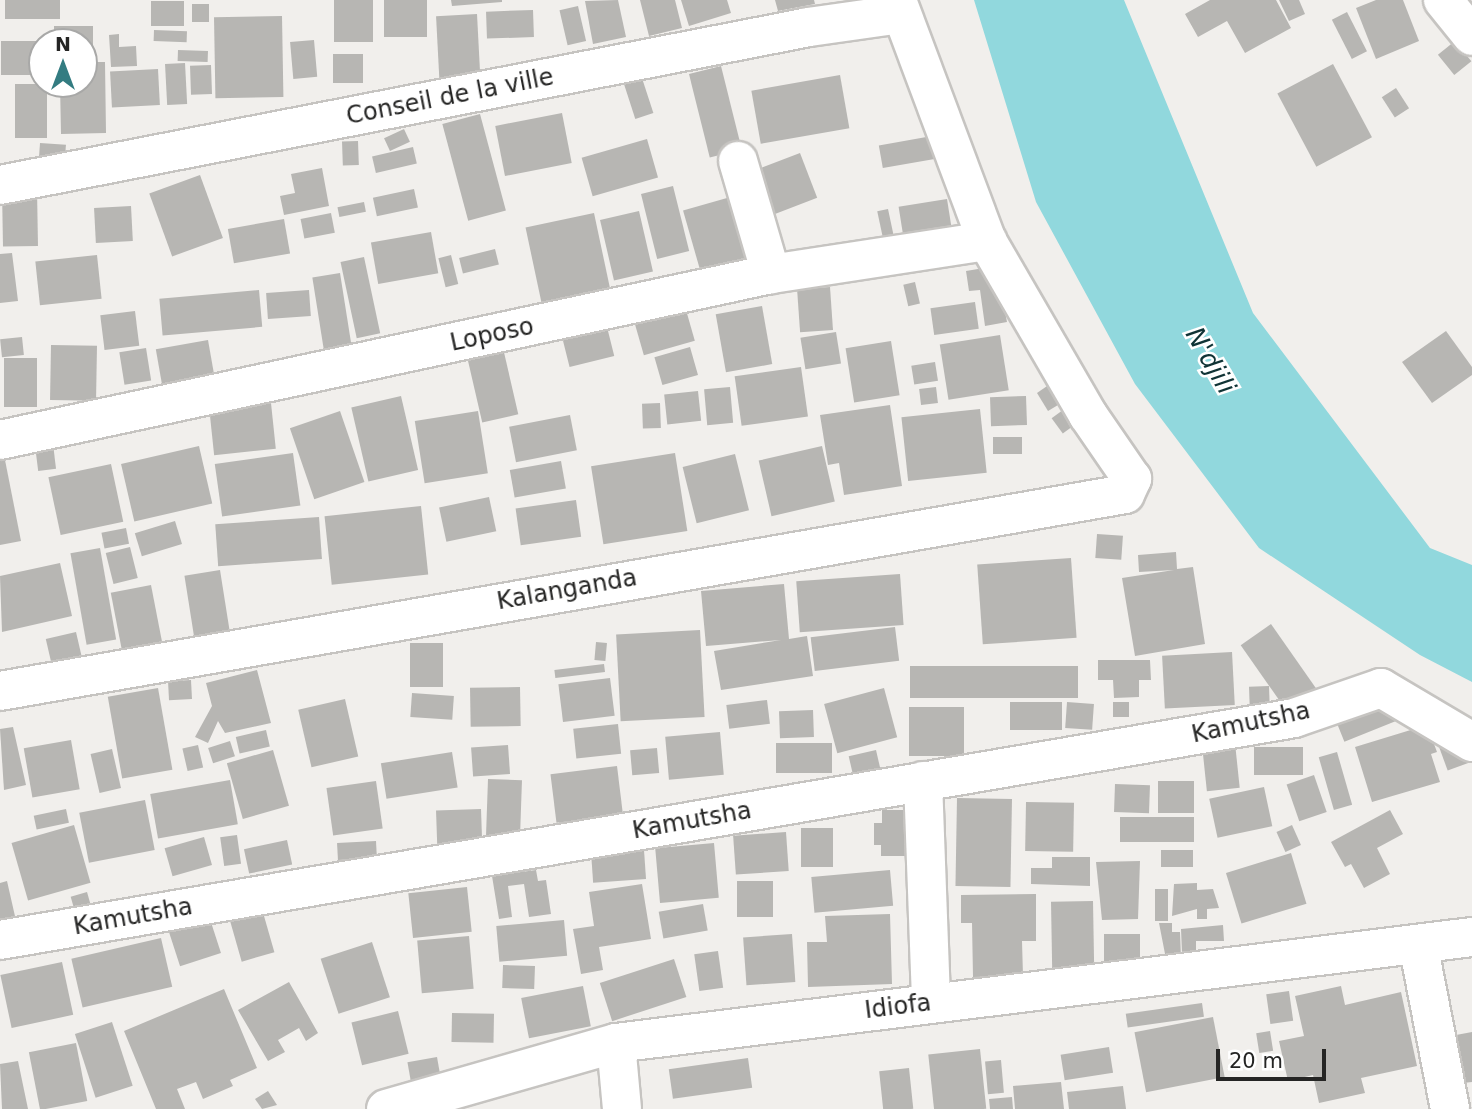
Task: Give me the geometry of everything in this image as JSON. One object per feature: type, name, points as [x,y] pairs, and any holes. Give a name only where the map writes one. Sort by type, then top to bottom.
[{"type":"street","points":[[1443,0],[1472,36]]},
{"type":"street","points":[[898,7],[987,241]]},
{"type":"street","name":"Conseil de la ville","points":[[0,185],[809,27],[898,7]]},
{"type":"street","points":[[738,161],[771,274]]},
{"type":"street","name":"Loposo","points":[[0,440],[771,274],[987,241]]},
{"type":"street","name":"Kalanganda","points":[[0,691],[1125,494],[1132,488],[1132,479],[1088,415],[987,241]]},
{"type":"street","name":"Kamutsha","points":[[0,940],[1294,718],[1381,688],[1472,742]]},
{"type":"street","points":[[923,780],[931,1003]]},
{"type":"street","name":"Idiofa","points":[[386,1109],[616,1042],[1472,937]]},
{"type":"street","points":[[1418,944],[1450,1109]]},
{"type":"street","points":[[616,1042],[622,1109]]},
{"type":"water","name":"N'djili","points":[[974,0],[1124,0],[1253,313],[1430,548],[1472,565],[1472,682],[1420,655],[1259,548],[1135,384],[1036,202]]},
{"type":"building","points":[[5,0],[60,0],[60,19],[5,19]]},
{"type":"building","points":[[334,0],[373,0],[373,42],[334,42]]},
{"type":"building","points":[[384,0],[427,0],[427,37],[384,37]]},
{"type":"building","points":[[451,0],[502,0],[502,2],[452,6]]},
{"type":"building","points":[[618,0],[626,37],[593,44],[585,1]]},
{"type":"building","points":[[640,0],[675,0],[682,28],[649,36]]},
{"type":"building","points":[[681,0],[727,0],[731,13],[689,26]]},
{"type":"building","points":[[775,0],[814,0],[815,4],[778,11]]},
{"type":"building","points":[[1210,0],[1276,0],[1291,28],[1245,53],[1227,21],[1198,37],[1185,14]]},
{"type":"building","points":[[1279,0],[1299,0],[1305,14],[1289,21]]},
{"type":"building","points":[[1376,0],[1403,0],[1419,41],[1376,59],[1356,8]]},
{"type":"building","points":[[151,1],[184,1],[184,26],[151,26]]},
{"type":"building","points":[[192,4],[209,4],[209,22],[192,22]]},
{"type":"building","points":[[578,6],[586,41],[568,45],[559,10]]},
{"type":"building","points":[[533,10],[534,37],[487,39],[486,12]]},
{"type":"building","points":[[1347,12],[1367,51],[1352,59],[1332,20]]},
{"type":"building","points":[[477,14],[481,81],[440,83],[436,16]]},
{"type":"building","points":[[282,16],[283,97],[215,98],[214,17]]},
{"type":"building","points":[[54,26],[93,26],[93,28]]},
{"type":"building","points":[[154,30],[187,31],[187,42],[154,41]]},
{"type":"building","points":[[119,34],[119,47],[136,46],[137,66],[111,67],[109,35]]},
{"type":"building","points":[[314,40],[317,77],[293,79],[290,42]]},
{"type":"building","points":[[1,41],[28,41],[28,75],[1,75]]},
{"type":"building","points":[[1455,41],[1471,61],[1454,75],[1438,55]]},
{"type":"building","points":[[178,50],[208,51],[208,62],[178,61]]},
{"type":"building","points":[[333,54],[363,54],[363,83],[333,83]]},
{"type":"building","points":[[98,62],[105,62],[106,133],[61,134],[60,98],[98,98]]},
{"type":"building","points":[[185,63],[187,104],[167,105],[165,64]]},
{"type":"building","points":[[1333,64],[1372,137],[1316,167],[1277,94]]},
{"type":"building","points":[[211,65],[212,94],[191,95],[190,66]]},
{"type":"building","points":[[721,66],[742,149],[710,157],[689,74]]},
{"type":"building","points":[[158,69],[160,105],[112,107],[110,72]]},
{"type":"building","points":[[641,75],[653,113],[635,119],[623,81]]},
{"type":"building","points":[[840,75],[849,128],[761,144],[751,91]]},
{"type":"building","points":[[15,84],[28,84],[28,98],[47,98],[47,138],[15,138]]},
{"type":"building","points":[[1396,88],[1409,108],[1395,117],[1382,97]]},
{"type":"building","points":[[562,113],[572,163],[505,176],[495,126]]},
{"type":"building","points":[[480,114],[506,211],[468,221],[442,124]]},
{"type":"building","points":[[404,129],[410,142],[390,151],[384,138]]},
{"type":"building","points":[[932,136],[936,159],[883,168],[879,145]]},
{"type":"building","points":[[647,139],[658,177],[593,196],[582,158]]},
{"type":"building","points":[[358,141],[359,165],[343,166],[342,142]]},
{"type":"building","points":[[40,143],[66,145],[65,162],[39,160]]},
{"type":"building","points":[[413,147],[417,164],[376,173],[372,156]]},
{"type":"building","points":[[800,153],[817,198],[772,215],[755,170]]},
{"type":"building","points":[[322,168],[329,206],[284,215],[280,196],[295,193],[291,174]]},
{"type":"building","points":[[200,175],[223,238],[172,256],[149,193]]},
{"type":"building","points":[[673,186],[689,251],[657,259],[641,194]]},
{"type":"building","points":[[37,189],[38,246],[3,247],[2,190]]},
{"type":"building","points":[[414,189],[418,208],[377,216],[373,198]]},
{"type":"building","points":[[734,196],[755,271],[705,286],[683,211]]},
{"type":"building","points":[[947,199],[952,232],[904,239],[899,207]]},
{"type":"building","points":[[364,202],[366,212],[339,217],[337,207]]},
{"type":"building","points":[[131,206],[133,241],[96,243],[94,208]]},
{"type":"building","points":[[888,209],[895,241],[884,244],[877,211]]},
{"type":"building","points":[[639,211],[653,271],[614,280],[600,220]]},
{"type":"building","points":[[331,213],[335,233],[304,239],[301,219]]},
{"type":"building","points":[[594,213],[613,304],[545,319],[526,228]]},
{"type":"building","points":[[284,219],[290,253],[234,263],[228,229]]},
{"type":"building","points":[[431,232],[438,273],[378,284],[371,243]]},
{"type":"building","points":[[495,249],[499,265],[463,273],[459,258]]},
{"type":"building","points":[[12,253],[18,301],[0,303],[0,254]]},
{"type":"building","points":[[97,255],[102,299],[40,305],[35,261]]},
{"type":"building","points":[[451,255],[458,284],[446,287],[438,258]]},
{"type":"building","points":[[364,257],[380,333],[357,338],[341,262]]},
{"type":"building","points":[[996,266],[1007,322],[985,326],[980,290],[969,291],[966,271]]},
{"type":"building","points":[[340,273],[353,357],[326,361],[312,277]]},
{"type":"building","points":[[915,282],[920,303],[908,306],[903,285]]},
{"type":"building","points":[[830,287],[833,330],[800,332],[797,289]]},
{"type":"building","points":[[259,290],[262,327],[163,336],[159,299]]},
{"type":"building","points":[[309,290],[311,316],[268,319],[266,293]]},
{"type":"building","points":[[975,302],[979,329],[934,335],[930,308]]},
{"type":"building","points":[[762,306],[772,364],[726,372],[716,314]]},
{"type":"building","points":[[686,310],[695,341],[644,355],[635,325]]},
{"type":"building","points":[[135,311],[139,346],[105,350],[100,315]]},
{"type":"building","points":[[606,323],[614,356],[570,367],[561,334]]},
{"type":"building","points":[[1446,331],[1472,367],[1472,375],[1432,403],[1402,362]]},
{"type":"building","points":[[836,332],[841,364],[805,369],[800,338]]},
{"type":"building","points":[[1000,335],[1009,390],[949,400],[940,345]]},
{"type":"building","points":[[22,337],[24,355],[2,357],[0,339]]},
{"type":"building","points":[[208,340],[217,389],[164,398],[156,349]]},
{"type":"building","points":[[891,341],[900,395],[854,403],[846,348]]},
{"type":"building","points":[[51,345],[97,346],[96,401],[50,400]]},
{"type":"building","points":[[690,347],[698,375],[662,385],[654,357]]},
{"type":"building","points":[[146,348],[151,381],[124,385],[119,352]]},
{"type":"building","points":[[503,348],[518,414],[482,423],[467,356]]},
{"type":"building","points":[[4,358],[37,358],[37,407],[4,407]]},
{"type":"building","points":[[935,362],[938,381],[914,385],[911,366]]},
{"type":"building","points":[[801,367],[808,417],[742,426],[735,376]]},
{"type":"building","points":[[1050,384],[1063,402],[1048,411],[1037,393]]},
{"type":"building","points":[[730,387],[733,423],[707,425],[704,389]]},
{"type":"building","points":[[936,387],[938,403],[921,405],[919,389]]},
{"type":"building","points":[[698,391],[701,421],[667,424],[664,395]]},
{"type":"building","points":[[401,396],[418,470],[368,482],[351,407]]},
{"type":"building","points":[[1026,396],[1027,425],[991,426],[990,397]]},
{"type":"building","points":[[271,403],[276,449],[214,455],[209,409]]},
{"type":"building","points":[[660,403],[661,428],[643,429],[642,404]]},
{"type":"building","points":[[890,405],[902,486],[844,495],[839,463],[828,465],[820,415]]},
{"type":"building","points":[[1067,407],[1078,422],[1063,434],[1052,418]]},
{"type":"building","points":[[980,409],[987,473],[908,481],[901,417]]},
{"type":"building","points":[[340,411],[364,482],[314,499],[290,428]]},
{"type":"building","points":[[478,411],[488,473],[425,483],[415,421]]},
{"type":"building","points":[[570,415],[577,450],[516,462],[509,427]]},
{"type":"building","points":[[993,437],[1022,437],[1022,454],[993,454]]},
{"type":"building","points":[[53,444],[56,469],[38,471],[35,446]]},
{"type":"building","points":[[199,446],[212,503],[134,521],[121,464]]},
{"type":"building","points":[[822,446],[835,502],[771,516],[759,461]]},
{"type":"building","points":[[293,453],[300,505],[222,516],[215,464]]},
{"type":"building","points":[[675,453],[687,531],[603,544],[591,466]]},
{"type":"building","points":[[735,454],[749,510],[697,523],[683,467]]},
{"type":"building","points":[[5,460],[21,541],[0,545],[0,461]]},
{"type":"building","points":[[561,461],[566,489],[515,498],[510,470]]},
{"type":"building","points":[[111,464],[123,522],[61,535],[48,477]]},
{"type":"building","points":[[489,497],[496,531],[446,542],[439,508]]},
{"type":"building","points":[[576,500],[581,537],[521,545],[516,508]]},
{"type":"building","points":[[421,506],[428,575],[332,585],[325,516]]},
{"type":"building","points":[[319,517],[322,559],[218,566],[215,524]]},
{"type":"building","points":[[175,521],[182,544],[142,556],[135,533]]},
{"type":"building","points":[[126,528],[129,544],[105,548],[101,533]]},
{"type":"building","points":[[1097,534],[1123,536],[1121,560],[1095,558]]},
{"type":"building","points":[[130,547],[138,578],[113,584],[106,553]]},
{"type":"building","points":[[100,548],[116,640],[87,645],[70,553]]},
{"type":"building","points":[[1176,552],[1177,569],[1193,567],[1205,644],[1135,656],[1122,578],[1174,570],[1139,572],[1138,555]]},
{"type":"building","points":[[1071,558],[1077,638],[983,644],[977,565]]},
{"type":"building","points":[[60,563],[72,616],[2,632],[0,576]]},
{"type":"building","points":[[220,570],[230,630],[194,636],[184,576]]},
{"type":"building","points":[[900,574],[904,625],[800,632],[796,581]]},
{"type":"building","points":[[784,584],[789,639],[807,636],[813,676],[721,690],[714,651],[781,640],[706,646],[701,591]]},
{"type":"building","points":[[151,585],[162,642],[122,650],[111,593]]},
{"type":"building","points":[[1271,624],[1319,692],[1288,713],[1241,645]]},
{"type":"building","points":[[895,627],[899,661],[815,671],[811,637]]},
{"type":"building","points":[[700,630],[705,717],[621,721],[616,634]]},
{"type":"building","points":[[76,632],[82,659],[52,666],[46,639]]},
{"type":"building","points":[[596,642],[607,643],[605,661],[594,660]]},
{"type":"building","points":[[410,643],[443,643],[443,687],[410,687]]},
{"type":"building","points":[[1232,652],[1235,705],[1165,709],[1162,656]]},
{"type":"building","points":[[1098,660],[1150,660],[1151,680],[1139,680],[1139,697],[1114,698],[1113,680],[1098,680]]},
{"type":"building","points":[[604,664],[605,672],[555,678],[554,670]]},
{"type":"building","points":[[910,666],[1078,666],[1078,698],[910,698]]},
{"type":"building","points":[[257,670],[271,723],[225,733],[218,721],[208,743],[195,737],[212,706],[206,683]]},
{"type":"building","points":[[610,678],[615,716],[563,722],[558,684]]},
{"type":"building","points":[[191,680],[192,699],[169,700],[168,681]]},
{"type":"building","points":[[1269,686],[1270,714],[1250,715],[1249,687]]},
{"type":"building","points":[[520,687],[521,726],[471,727],[470,688]]},
{"type":"building","points":[[158,688],[172,770],[122,779],[108,697]]},
{"type":"building","points":[[884,688],[897,737],[837,753],[824,704]]},
{"type":"building","points":[[412,693],[454,696],[452,720],[410,717]]},
{"type":"building","points":[[345,699],[358,756],[312,767],[298,710]]},
{"type":"building","points":[[767,700],[770,724],[729,729],[726,705]]},
{"type":"building","points":[[1389,700],[1397,720],[1344,742],[1336,721]]},
{"type":"building","points":[[1010,702],[1062,702],[1062,730],[1010,730]]},
{"type":"building","points":[[1067,702],[1094,704],[1092,730],[1065,728]]},
{"type":"building","points":[[1113,702],[1129,702],[1129,717],[1113,717]]},
{"type":"building","points":[[909,707],[964,707],[964,756],[909,756]]},
{"type":"building","points":[[813,710],[814,737],[780,738],[779,711]]},
{"type":"building","points":[[618,724],[621,754],[576,759],[573,729]]},
{"type":"building","points":[[1427,725],[1437,752],[1431,754],[1440,782],[1372,802],[1355,747]]},
{"type":"building","points":[[13,727],[26,785],[4,790],[0,729]]},
{"type":"building","points":[[266,730],[270,747],[240,754],[236,737]]},
{"type":"building","points":[[720,732],[724,775],[669,780],[665,737]]},
{"type":"building","points":[[1461,737],[1470,762],[1448,771],[1438,745]]},
{"type":"building","points":[[71,740],[80,789],[32,798],[24,748]]},
{"type":"building","points":[[230,741],[235,756],[213,763],[208,748]]},
{"type":"building","points":[[776,743],[832,743],[832,773],[776,773]]},
{"type":"building","points":[[1235,743],[1240,788],[1207,791],[1202,746]]},
{"type":"building","points":[[198,745],[203,767],[188,771],[182,749]]},
{"type":"building","points":[[508,745],[510,774],[473,777],[471,748]]},
{"type":"building","points":[[1254,747],[1303,747],[1303,775],[1254,775]]},
{"type":"building","points":[[657,748],[659,773],[632,775],[630,750]]},
{"type":"building","points":[[112,749],[121,788],[100,793],[91,754]]},
{"type":"building","points":[[273,750],[289,806],[243,819],[227,763]]},
{"type":"building","points":[[876,750],[881,772],[854,779],[849,756]]},
{"type":"building","points":[[452,752],[458,788],[387,799],[381,763]]},
{"type":"building","points":[[1337,752],[1352,805],[1334,810],[1319,757]]},
{"type":"building","points":[[617,766],[623,815],[556,823],[550,774]]},
{"type":"building","points":[[1314,775],[1327,812],[1299,821],[1287,784]]},
{"type":"building","points":[[488,779],[522,780],[520,840],[486,839]]},
{"type":"building","points":[[230,780],[238,824],[158,838],[150,794]]},
{"type":"building","points":[[376,781],[383,829],[333,835],[326,788]]},
{"type":"building","points":[[1158,781],[1194,781],[1194,813],[1158,813]]},
{"type":"building","points":[[1115,784],[1150,785],[1149,813],[1114,812]]},
{"type":"building","points":[[1264,787],[1272,826],[1218,838],[1209,799]]},
{"type":"building","points":[[957,798],[1012,799],[1010,887],[955,886]]},
{"type":"building","points":[[145,800],[155,850],[89,863],[79,813]]},
{"type":"building","points":[[1026,802],[1074,803],[1073,852],[1025,851]]},
{"type":"building","points":[[66,809],[69,823],[37,830],[34,816]]},
{"type":"building","points":[[481,809],[482,843],[437,845],[436,811]]},
{"type":"building","points":[[882,810],[913,810],[912,856],[881,856],[881,845],[874,845],[874,823],[882,823]]},
{"type":"building","points":[[1390,810],[1403,834],[1377,848],[1390,874],[1364,888],[1351,864],[1345,867],[1331,842]]},
{"type":"building","points":[[1120,817],[1194,817],[1194,842],[1120,842]]},
{"type":"building","points":[[74,825],[91,883],[28,901],[12,843]]},
{"type":"building","points":[[1292,825],[1301,845],[1285,852],[1276,832]]},
{"type":"building","points":[[801,828],[833,828],[833,867],[801,867]]},
{"type":"building","points":[[786,832],[789,871],[736,875],[733,836]]},
{"type":"building","points":[[237,835],[241,864],[224,866],[220,837]]},
{"type":"building","points":[[204,837],[212,865],[173,876],[165,848]]},
{"type":"building","points":[[287,840],[292,864],[249,874],[244,849]]},
{"type":"building","points":[[376,841],[377,858],[338,860],[337,843]]},
{"type":"building","points":[[714,843],[719,898],[660,903],[655,848]]},
{"type":"building","points":[[644,850],[646,879],[593,883],[591,854]]},
{"type":"building","points":[[1161,850],[1193,850],[1193,867],[1161,867]]},
{"type":"building","points":[[1291,853],[1306,904],[1241,924],[1226,873]]},
{"type":"building","points":[[1052,857],[1090,857],[1090,886],[1031,884],[1031,868],[1052,868]]},
{"type":"building","points":[[1140,861],[1138,919],[1102,920],[1096,862]]},
{"type":"building","points":[[536,870],[538,881],[546,880],[551,914],[529,917],[524,884],[508,886],[512,917],[499,919],[492,876]]},
{"type":"building","points":[[890,870],[893,906],[814,913],[811,877]]},
{"type":"building","points":[[7,881],[17,925],[0,928],[0,883]]},
{"type":"building","points":[[737,881],[773,881],[773,917],[737,917]]},
{"type":"building","points":[[1197,883],[1197,890],[1213,889],[1219,908],[1207,909],[1207,919],[1197,919],[1197,909],[1172,916],[1174,884]]},
{"type":"building","points":[[642,884],[651,939],[599,947],[603,970],[581,974],[573,929],[594,926],[589,892]]},
{"type":"building","points":[[467,887],[472,932],[413,938],[408,893]]},
{"type":"building","points":[[1155,889],[1168,889],[1168,921],[1155,921]]},
{"type":"building","points":[[87,892],[91,906],[75,911],[71,897]]},
{"type":"building","points":[[1036,894],[1036,941],[1022,941],[1023,976],[973,977],[972,923],[961,923],[961,895]]},
{"type":"building","points":[[1093,901],[1094,974],[1052,975],[1051,902]]},
{"type":"building","points":[[703,904],[708,931],[663,938],[659,912]]},
{"type":"building","points":[[262,909],[274,952],[242,962],[229,918]]},
{"type":"building","points":[[208,913],[221,953],[180,966],[167,926]]},
{"type":"building","points":[[890,914],[892,984],[808,987],[807,942],[827,942],[825,916]]},
{"type":"building","points":[[564,920],[567,956],[499,962],[496,926]]},
{"type":"building","points":[[1159,923],[1172,923],[1172,932],[1180,932],[1181,959],[1166,959]]},
{"type":"building","points":[[1223,925],[1224,941],[1196,941],[1196,953],[1182,953],[1181,929]]},
{"type":"building","points":[[792,934],[795,982],[746,985],[743,937]]},
{"type":"building","points":[[1104,934],[1140,934],[1140,967],[1104,967]]},
{"type":"building","points":[[469,936],[474,989],[422,993],[417,941]]},
{"type":"building","points":[[161,938],[172,987],[83,1007],[71,959]]},
{"type":"building","points":[[372,942],[390,997],[339,1014],[321,959]]},
{"type":"building","points":[[718,951],[723,988],[699,991],[694,954]]},
{"type":"building","points":[[674,959],[686,997],[612,1021],[600,983]]},
{"type":"building","points":[[62,962],[73,1015],[12,1028],[0,975]]},
{"type":"building","points":[[503,965],[535,966],[534,989],[502,988]]},
{"type":"building","points":[[289,982],[318,1033],[306,1041],[299,1028],[278,1040],[285,1052],[268,1061],[238,1010]]},
{"type":"building","points":[[583,986],[591,1026],[529,1038],[521,998]]},
{"type":"building","points":[[1341,986],[1345,1005],[1401,992],[1417,1066],[1361,1078],[1365,1093],[1319,1103],[1313,1075],[1288,1081],[1279,1041],[1304,1036],[1295,996]]},
{"type":"building","points":[[224,989],[257,1068],[230,1080],[233,1086],[203,1099],[196,1082],[177,1089],[185,1109],[156,1109],[124,1031]]},
{"type":"building","points":[[1289,991],[1293,1021],[1270,1024],[1266,994]]},
{"type":"building","points":[[1202,1003],[1204,1017],[1128,1028],[1126,1014]]},
{"type":"building","points":[[398,1011],[409,1054],[362,1065],[351,1023]]},
{"type":"building","points":[[452,1013],[494,1014],[493,1043],[451,1042]]},
{"type":"building","points":[[1213,1017],[1225,1077],[1146,1092],[1134,1032]]},
{"type":"building","points":[[112,1022],[133,1086],[96,1098],[75,1034]]},
{"type":"building","points":[[1270,1031],[1273,1051],[1259,1053],[1256,1033]]},
{"type":"building","points":[[1472,1032],[1472,1082],[1463,1083],[1456,1035]]},
{"type":"building","points":[[76,1043],[87,1101],[40,1109],[29,1052]]},
{"type":"building","points":[[1109,1047],[1113,1073],[1065,1080],[1061,1055]]},
{"type":"building","points":[[980,1049],[986,1109],[934,1109],[928,1054]]},
{"type":"building","points":[[437,1057],[443,1090],[413,1096],[407,1062]]},
{"type":"building","points":[[748,1058],[752,1088],[673,1099],[669,1069]]},
{"type":"building","points":[[1001,1060],[1004,1093],[988,1094],[985,1061]]},
{"type":"building","points":[[18,1061],[28,1109],[2,1109],[0,1064]]},
{"type":"building","points":[[909,1068],[913,1109],[883,1109],[879,1071]]},
{"type":"building","points":[[1061,1082],[1064,1109],[1015,1109],[1013,1086]]},
{"type":"building","points":[[1123,1086],[1126,1109],[1069,1109],[1067,1092]]},
{"type":"building","points":[[268,1091],[277,1105],[262,1109],[255,1099]]},
{"type":"building","points":[[1012,1097],[1013,1109],[990,1109],[989,1099]]}]
